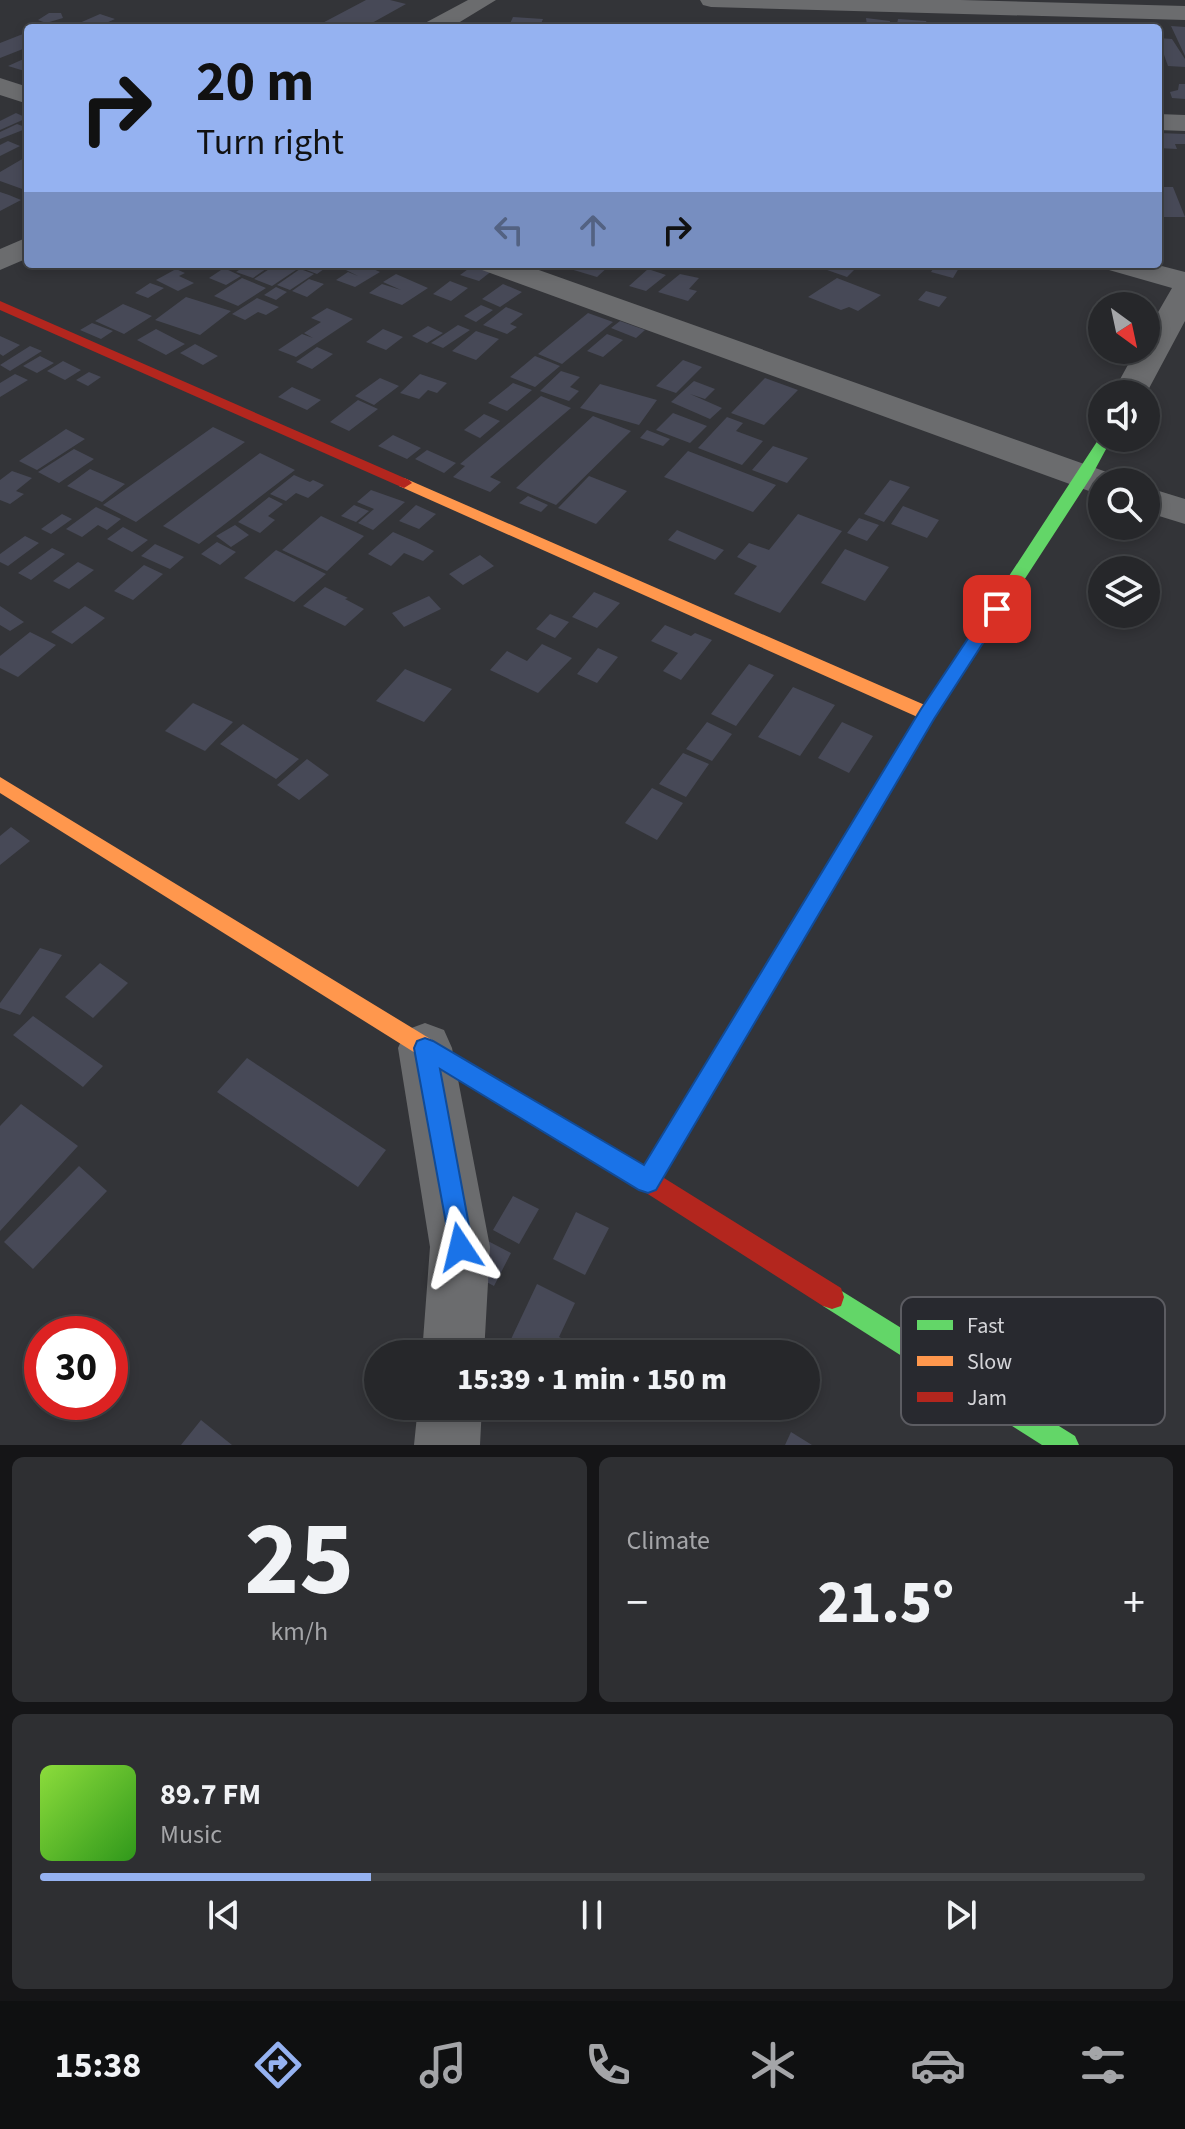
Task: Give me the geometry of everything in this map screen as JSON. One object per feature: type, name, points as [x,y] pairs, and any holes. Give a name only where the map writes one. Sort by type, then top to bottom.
[{"type":"street","points":[[440,24],[485,0]]},
{"type":"street","points":[[711,0],[1006,4],[1185,13]]},
{"type":"street","points":[[0,86],[24,95]]},
{"type":"street","points":[[1162,122],[1185,123]]},
{"type":"street","points":[[0,261],[24,248]]},
{"type":"street","points":[[504,268],[1088,478]]},
{"type":"street","points":[[1134,268],[1185,282]]},
{"type":"street","points":[[1137,380],[1185,291]]},
{"type":"street","points":[[0,305],[928,714]]},
{"type":"street","points":[[648,1181],[928,714],[1088,487]]},
{"type":"street","points":[[1160,504],[1185,512]]},
{"type":"street","points":[[0,784],[425,1048],[648,1181],[901,1341]]},
{"type":"street","points":[[425,1048],[460,1247],[454,1340]]},
{"type":"street","points":[[447,1445],[449,1420]]},
{"type":"street","points":[[1034,1425],[1066,1445]]},
{"type":"building","points":[[366,0],[406,4],[370,24],[321,24]]},
{"type":"building","points":[[49,13],[61,13],[63,18],[46,23],[38,20]]},
{"type":"building","points":[[100,14],[115,19],[104,24],[77,24]]},
{"type":"building","points":[[513,17],[543,19],[541,24],[510,24]]},
{"type":"building","points":[[866,18],[890,21],[890,24],[867,24]]},
{"type":"building","points":[[898,19],[926,21],[927,24],[897,24]]},
{"type":"building","points":[[781,22],[810,22],[810,24]]},
{"type":"building","points":[[1171,26],[1185,27],[1185,56]]},
{"type":"building","points":[[24,34],[24,49],[0,58],[0,43]]},
{"type":"building","points":[[1162,38],[1172,39],[1185,59],[1185,67],[1168,66]]},
{"type":"building","points":[[24,59],[24,71],[8,66]]},
{"type":"building","points":[[1179,84],[1185,84],[1185,99],[1172,98],[1170,92],[1178,90]]},
{"type":"building","points":[[16,113],[24,117],[0,130],[0,121]]},
{"type":"building","points":[[17,124],[24,127],[24,130],[0,139],[0,132]]},
{"type":"building","points":[[1162,133],[1185,134],[1185,144],[1175,144],[1177,149],[1162,148]]},
{"type":"building","points":[[8,141],[20,146],[0,156],[0,145]]},
{"type":"building","points":[[24,158],[24,190],[0,181],[0,172]]},
{"type":"building","points":[[1162,187],[1173,187],[1185,217],[1162,217]]},
{"type":"building","points":[[0,192],[9,195],[21,200],[0,211]]},
{"type":"building","points":[[224,268],[241,276],[226,285],[209,278]]},
{"type":"building","points":[[242,268],[267,268],[253,278],[236,272]]},
{"type":"building","points":[[271,268],[299,268],[272,286],[254,279]]},
{"type":"building","points":[[305,268],[325,268],[317,274]]},
{"type":"building","points":[[342,268],[371,268],[380,272],[355,287],[336,280],[348,272],[358,276]]},
{"type":"building","points":[[470,268],[493,270],[479,281],[460,275]]},
{"type":"building","points":[[567,268],[607,268],[597,277]]},
{"type":"building","points":[[821,268],[856,268],[847,277]]},
{"type":"building","points":[[934,268],[959,268],[953,278],[931,272]]},
{"type":"building","points":[[176,269],[185,273],[179,276],[194,283],[178,291],[156,280]]},
{"type":"building","points":[[300,269],[314,274],[290,290],[277,285]]},
{"type":"building","points":[[648,269],[666,275],[646,291],[629,286]]},
{"type":"building","points":[[396,274],[428,288],[402,305],[369,293],[382,284],[401,290],[383,282]]},
{"type":"building","points":[[680,274],[699,278],[689,289],[697,291],[688,301],[658,292]]},
{"type":"building","points":[[242,278],[266,288],[238,306],[214,296]]},
{"type":"building","points":[[837,278],[881,295],[858,311],[849,307],[841,310],[808,297]]},
{"type":"building","points":[[309,279],[324,284],[307,297],[292,291]]},
{"type":"building","points":[[450,281],[468,288],[451,301],[433,294]]},
{"type":"building","points":[[150,283],[164,288],[148,298],[135,293]]},
{"type":"building","points":[[503,284],[522,292],[500,307],[482,299]]},
{"type":"building","points":[[276,287],[287,292],[276,300],[264,295]]},
{"type":"building","points":[[926,291],[947,297],[939,307],[918,300]]},
{"type":"building","points":[[186,297],[231,311],[200,335],[155,320]]},
{"type":"building","points":[[257,298],[279,307],[266,315],[258,312],[245,320],[232,314]]},
{"type":"building","points":[[123,304],[152,316],[124,334],[95,321]]},
{"type":"building","points":[[481,305],[493,310],[476,322],[464,316]]},
{"type":"building","points":[[506,307],[523,314],[510,324],[517,327],[507,334],[483,325]]},
{"type":"building","points":[[327,308],[353,319],[296,357],[278,350],[302,334],[313,338],[304,333],[321,322],[311,318]]},
{"type":"building","points":[[588,313],[613,322],[562,364],[538,354]]},
{"type":"building","points":[[620,321],[645,330],[636,338],[611,328]]},
{"type":"building","points":[[92,323],[113,331],[101,339],[80,330]]},
{"type":"building","points":[[458,325],[470,330],[443,348],[431,343]]},
{"type":"building","points":[[428,326],[443,333],[427,343],[412,336]]},
{"type":"building","points":[[156,329],[185,344],[166,355],[137,340]]},
{"type":"building","points":[[383,329],[403,337],[386,350],[366,342]]},
{"type":"building","points":[[476,331],[499,339],[476,360],[452,351]]},
{"type":"building","points":[[607,334],[623,340],[603,357],[587,351]]},
{"type":"building","points":[[0,336],[20,345],[3,356],[0,354]]},
{"type":"building","points":[[195,344],[218,356],[203,365],[180,353]]},
{"type":"building","points":[[30,346],[42,351],[10,371],[0,365]]},
{"type":"building","points":[[317,347],[333,354],[312,369],[296,362]]},
{"type":"building","points":[[40,356],[54,363],[37,373],[23,366]]},
{"type":"building","points":[[535,356],[560,366],[535,387],[510,377]]},
{"type":"building","points":[[683,360],[702,367],[676,393],[656,386]]},
{"type":"building","points":[[63,361],[81,370],[65,380],[47,371]]},
{"type":"building","points":[[561,371],[580,377],[570,387],[579,391],[569,401],[540,391]]},
{"type":"building","points":[[89,372],[101,377],[88,386],[76,380]]},
{"type":"building","points":[[15,374],[28,380],[0,397],[0,383]]},
{"type":"building","points":[[420,374],[447,383],[437,393],[428,390],[419,399],[400,393]]},
{"type":"building","points":[[380,378],[399,386],[374,405],[355,396]]},
{"type":"building","points":[[765,378],[798,390],[764,425],[731,413]]},
{"type":"building","points":[[694,381],[715,389],[705,399],[690,394],[722,408],[710,419],[671,402]]},
{"type":"building","points":[[513,383],[532,390],[507,411],[488,403]]},
{"type":"building","points":[[600,384],[657,400],[639,425],[580,408]]},
{"type":"building","points":[[292,387],[321,400],[307,410],[278,397]]},
{"type":"building","points":[[541,396],[571,408],[490,477],[501,482],[490,492],[453,477],[465,466],[460,464]]},
{"type":"building","points":[[358,400],[378,409],[349,431],[330,422]]},
{"type":"building","points":[[673,413],[707,426],[690,443],[656,430]]},
{"type":"building","points":[[484,414],[500,421],[480,438],[464,430]]},
{"type":"building","points":[[593,416],[631,431],[556,505],[516,488]]},
{"type":"building","points":[[727,417],[743,423],[736,431],[763,441],[742,465],[698,448]]},
{"type":"building","points":[[213,427],[245,442],[136,522],[103,505]]},
{"type":"building","points":[[66,429],[85,439],[37,470],[19,461]]},
{"type":"building","points":[[647,430],[670,439],[663,446],[640,438]]},
{"type":"building","points":[[393,435],[421,448],[407,459],[378,446]]},
{"type":"building","points":[[773,446],[808,458],[787,483],[752,470]]},
{"type":"building","points":[[74,449],[94,459],[59,483],[38,472]]},
{"type":"building","points":[[427,450],[456,463],[444,473],[415,459]]},
{"type":"building","points":[[688,451],[776,485],[753,512],[664,477]]},
{"type":"building","points":[[260,453],[295,470],[199,544],[163,526]]},
{"type":"building","points":[[90,469],[125,484],[102,502],[67,486]]},
{"type":"building","points":[[12,471],[32,478],[16,491],[24,494],[10,504],[0,500],[0,480]]},
{"type":"building","points":[[294,475],[324,485],[308,498],[296,493],[286,501],[270,494]]},
{"type":"building","points":[[589,476],[627,491],[596,524],[558,508]]},
{"type":"building","points":[[890,480],[910,487],[884,522],[864,514]]},
{"type":"building","points":[[371,490],[405,502],[373,530],[358,523],[374,509],[357,502]]},
{"type":"building","points":[[528,496],[548,505],[541,512],[519,503]]},
{"type":"building","points":[[269,497],[283,504],[268,516],[275,520],[260,533],[238,522]]},
{"type":"building","points":[[354,505],[369,511],[356,522],[341,516]]},
{"type":"building","points":[[416,505],[436,514],[419,529],[399,521]]},
{"type":"building","points":[[903,506],[939,520],[927,538],[891,524]]},
{"type":"building","points":[[96,507],[121,519],[107,530],[98,525],[82,537],[66,529]]},
{"type":"building","points":[[62,514],[72,519],[51,534],[41,529]]},
{"type":"building","points":[[798,514],[842,531],[780,613],[734,594],[757,566],[737,557],[749,543],[769,550]]},
{"type":"building","points":[[321,516],[364,536],[327,571],[282,550]]},
{"type":"building","points":[[859,518],[879,525],[867,541],[847,533]]},
{"type":"building","points":[[235,525],[249,535],[231,547],[216,536]]},
{"type":"building","points":[[123,527],[148,540],[132,552],[107,539]]},
{"type":"building","points":[[677,530],[724,550],[715,560],[668,540]]},
{"type":"building","points":[[393,532],[434,551],[423,561],[404,553],[391,566],[368,554]]},
{"type":"building","points":[[25,536],[39,543],[8,566],[0,562],[0,554]]},
{"type":"building","points":[[217,542],[236,552],[220,565],[201,554]]},
{"type":"building","points":[[155,544],[184,557],[170,569],[141,556]]},
{"type":"building","points":[[52,548],[65,554],[31,580],[18,573]]},
{"type":"building","points":[[845,549],[889,567],[865,601],[821,583]]},
{"type":"building","points":[[276,550],[326,574],[294,602],[244,578]]},
{"type":"building","points":[[480,555],[494,566],[463,585],[449,574]]},
{"type":"building","points":[[78,562],[94,570],[69,589],[53,581]]},
{"type":"building","points":[[144,565],[163,574],[133,600],[114,591]]},
{"type":"building","points":[[325,587],[364,609],[345,626],[303,606]]},
{"type":"building","points":[[594,592],[620,603],[597,628],[572,617]]},
{"type":"building","points":[[429,596],[441,609],[404,627],[392,613]]},
{"type":"building","points":[[0,606],[24,622],[10,631],[0,625]]},
{"type":"building","points":[[85,606],[105,618],[72,644],[51,632]]},
{"type":"building","points":[[550,614],[569,622],[555,638],[536,629]]},
{"type":"building","points":[[665,625],[691,636],[695,633],[712,640],[681,680],[663,671],[678,653],[651,641]]},
{"type":"building","points":[[30,632],[56,645],[18,677],[0,668],[0,656]]},
{"type":"building","points":[[542,644],[572,658],[538,693],[490,670],[507,651],[527,661]]},
{"type":"building","points":[[598,648],[618,657],[597,683],[577,674]]},
{"type":"building","points":[[749,664],[774,675],[736,726],[711,714]]},
{"type":"building","points":[[405,669],[452,689],[424,722],[376,701]]},
{"type":"building","points":[[793,687],[835,705],[800,756],[758,737]]},
{"type":"building","points":[[193,703],[233,722],[205,751],[165,731]]},
{"type":"building","points":[[707,722],[732,734],[712,761],[686,749]]},
{"type":"building","points":[[842,722],[873,736],[849,773],[818,758]]},
{"type":"building","points":[[243,724],[299,759],[276,779],[220,744]]},
{"type":"building","points":[[683,753],[709,764],[686,797],[659,784]]},
{"type":"building","points":[[307,759],[329,775],[299,800],[277,785]]},
{"type":"building","points":[[652,788],[683,803],[657,840],[625,823]]},
{"type":"building","points":[[11,827],[30,841],[0,865],[0,836]]},
{"type":"building","points":[[40,948],[62,955],[20,1015],[0,1008],[0,1003]]},
{"type":"building","points":[[100,963],[128,983],[93,1018],[65,997]]},
{"type":"building","points":[[33,1016],[103,1066],[83,1087],[13,1035]]},
{"type":"building","points":[[247,1058],[386,1150],[358,1187],[217,1092]]},
{"type":"building","points":[[21,1104],[78,1146],[0,1231],[0,1126]]},
{"type":"building","points":[[79,1166],[107,1191],[33,1269],[4,1242]]},
{"type":"building","points":[[513,1196],[539,1209],[519,1244],[493,1230]]},
{"type":"building","points":[[576,1212],[609,1228],[585,1275],[553,1259]]},
{"type":"building","points":[[484,1239],[511,1253],[494,1286],[466,1271]]},
{"type":"building","points":[[537,1284],[575,1303],[559,1337],[565,1340],[511,1340]]},
{"type":"building","points":[[201,1420],[232,1445],[181,1445]]},
{"type":"building","points":[[791,1432],[812,1445],[785,1445]]},
{"type":"traffic: fast","points":[[832,874],[928,714],[1097,452]]},
{"type":"traffic: fast","points":[[832,1297],[901,1341]]},
{"type":"traffic: fast","points":[[1034,1425],[1066,1445]]},
{"type":"traffic: slow","points":[[404,483],[928,714]]},
{"type":"traffic: slow","points":[[0,784],[452,1064]]},
{"type":"traffic: slow","points":[[648,1181],[832,874]]},
{"type":"traffic: jam","points":[[0,305],[404,483]]},
{"type":"traffic: jam","points":[[452,1064],[648,1181],[832,1297]]},
{"type":"route","points":[[460,1247],[425,1048],[648,1181],[928,714],[997,609]]}]
